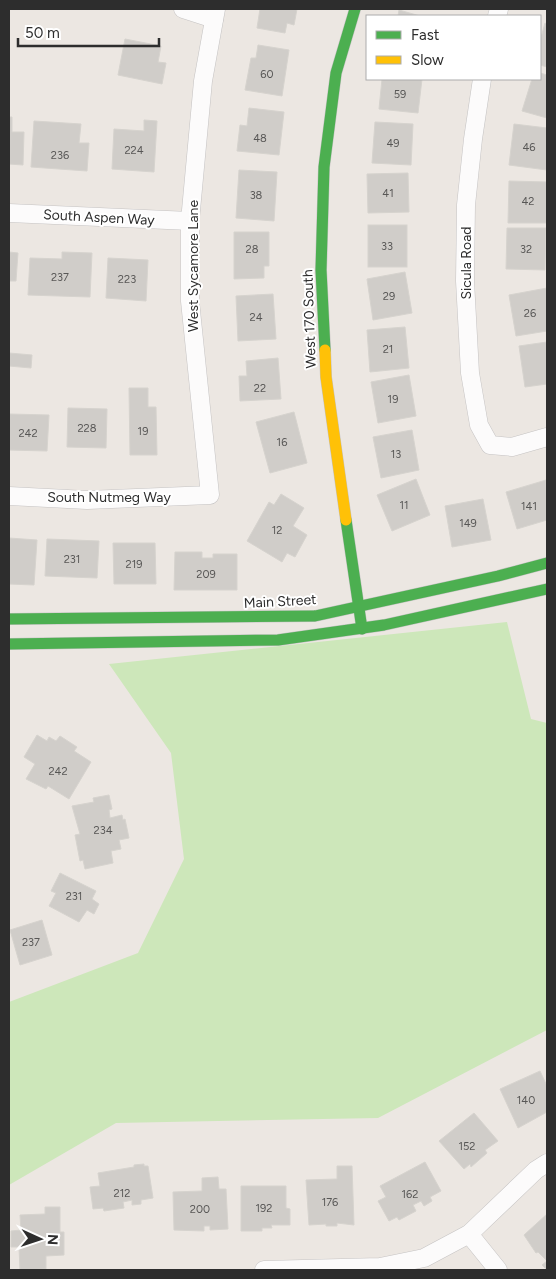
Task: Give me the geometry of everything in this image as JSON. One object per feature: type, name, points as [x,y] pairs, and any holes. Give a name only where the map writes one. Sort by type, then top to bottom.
[{"type":"street","points":[[184,9],[215,14]]},
{"type":"street","name":"West 170 South","points":[[355,9],[336,73],[324,167],[321,270],[326,377],[362,629]]},
{"type":"street","name":"West Sycamore Lane","points":[[210,495],[190,301],[190,221],[203,81],[215,14]]},
{"type":"street","name":"Sicula Road","points":[[482,80],[466,205],[465,281],[470,373],[479,425],[490,445],[512,447],[547,437]]},
{"type":"street","name":"South Aspen Way","points":[[9,213],[190,221]]},
{"type":"street","name":"South Nutmeg Way","points":[[9,496],[87,500],[210,495]]},
{"type":"street","name":"Main Street","points":[[9,619],[306,616],[359,607],[547,563]]},
{"type":"street","points":[[9,644],[278,640],[362,629],[547,589]]},
{"type":"street","points":[[264,1270],[380,1267],[424,1258],[469,1234],[536,1170],[547,1163]]},
{"type":"street","points":[[469,1234],[498,1270]]},
{"type":"green space","points":[[507,622],[531,719],[547,723],[547,1030],[378,1118],[116,1123],[9,1185],[9,1002],[138,953],[184,859],[171,753],[109,664]]},
{"type":"building","points":[[260,9],[297,9],[294,25],[287,23],[285,33],[257,28]]},
{"type":"building","points":[[399,10],[416,15],[398,15]]},
{"type":"building","points":[[545,23],[547,24],[547,67],[541,65],[541,37]]},
{"type":"building","points":[[125,39],[161,46],[158,62],[166,63],[162,84],[118,75]]},
{"type":"building","points":[[258,45],[289,50],[282,96],[245,90],[251,58],[256,58]]},
{"type":"building","points":[[541,73],[547,75],[547,118],[522,111],[532,80],[541,80]]},
{"type":"building","points":[[382,80],[422,80],[418,113],[379,109]]},
{"type":"building","points":[[249,108],[284,112],[279,155],[237,151],[240,125],[247,126]]},
{"type":"building","points":[[9,117],[12,117],[12,132],[24,132],[23,165],[9,164]]},
{"type":"building","points":[[144,120],[157,121],[154,172],[112,169],[114,129],[144,131]]},
{"type":"building","points":[[34,121],[81,124],[79,143],[89,143],[87,171],[31,167]]},
{"type":"building","points":[[375,122],[413,124],[411,165],[372,163]]},
{"type":"building","points":[[514,124],[547,128],[547,170],[509,165]]},
{"type":"building","points":[[239,170],[277,172],[274,221],[236,218]]},
{"type":"building","points":[[408,173],[409,212],[368,213],[367,174]]},
{"type":"building","points":[[509,181],[547,182],[547,223],[508,223]]},
{"type":"building","points":[[368,225],[407,225],[407,267],[368,267]]},
{"type":"building","points":[[507,228],[546,228],[545,270],[506,269]]},
{"type":"building","points":[[234,232],[269,232],[269,266],[264,266],[264,278],[234,279]]},
{"type":"building","points":[[9,252],[18,253],[16,281],[9,281]]},
{"type":"building","points":[[62,252],[92,253],[90,297],[28,295],[30,258],[62,259]]},
{"type":"building","points":[[108,258],[148,260],[146,301],[106,298]]},
{"type":"building","points":[[405,272],[412,313],[373,320],[367,279]]},
{"type":"building","points":[[547,288],[547,331],[516,336],[509,295]]},
{"type":"building","points":[[273,294],[276,339],[238,341],[236,296]]},
{"type":"building","points":[[405,327],[409,368],[370,372],[367,330]]},
{"type":"building","points":[[547,342],[547,384],[525,387],[519,346]]},
{"type":"building","points":[[9,353],[32,355],[31,368],[9,366]]},
{"type":"building","points":[[278,358],[281,399],[240,401],[239,376],[247,376],[246,361]]},
{"type":"building","points":[[409,375],[416,416],[378,423],[371,382]]},
{"type":"building","points":[[129,388],[148,388],[148,407],[156,407],[157,455],[130,455]]},
{"type":"building","points":[[68,408],[107,409],[106,448],[67,447]]},
{"type":"building","points":[[294,412],[307,463],[270,473],[256,422]]},
{"type":"building","points":[[9,414],[49,415],[47,451],[9,450]]},
{"type":"building","points":[[412,430],[419,470],[381,478],[373,437]]},
{"type":"building","points":[[416,479],[430,515],[392,531],[377,495]]},
{"type":"building","points":[[546,480],[547,520],[517,529],[506,492]]},
{"type":"building","points":[[281,494],[304,508],[293,526],[307,535],[295,557],[287,553],[282,562],[247,541],[269,502],[274,505]]},
{"type":"building","points":[[483,499],[491,540],[452,547],[445,506]]},
{"type":"building","points":[[9,538],[37,540],[34,585],[9,584]]},
{"type":"building","points":[[47,539],[99,541],[97,578],[45,576]]},
{"type":"building","points":[[113,543],[155,543],[156,584],[114,584]]},
{"type":"building","points":[[175,552],[202,552],[202,558],[213,558],[213,554],[237,554],[237,590],[174,590]]},
{"type":"building","points":[[37,735],[47,741],[49,737],[56,741],[60,736],[77,747],[74,751],[91,762],[69,799],[48,786],[46,789],[26,779],[35,764],[24,757]]},
{"type":"building","points":[[109,795],[112,809],[109,810],[110,818],[122,815],[123,820],[125,819],[129,838],[119,840],[121,849],[111,851],[113,863],[85,869],[83,860],[80,861],[75,835],[80,834],[72,806],[94,802],[93,798]]},
{"type":"building","points":[[60,873],[96,891],[92,899],[99,904],[94,914],[87,910],[79,922],[49,906],[56,893],[51,891]]},
{"type":"building","points":[[42,920],[52,955],[20,965],[10,930]]},
{"type":"building","points":[[540,1071],[547,1086],[547,1112],[518,1128],[500,1089]]},
{"type":"building","points":[[474,1113],[498,1141],[485,1150],[487,1153],[471,1167],[470,1164],[464,1169],[439,1141]]},
{"type":"building","points":[[425,1162],[441,1191],[430,1197],[432,1201],[424,1206],[421,1201],[413,1205],[416,1211],[399,1220],[397,1217],[389,1221],[378,1201],[386,1197],[380,1186]]},
{"type":"building","points":[[144,1164],[144,1166],[148,1166],[153,1198],[141,1200],[141,1204],[132,1205],[132,1200],[123,1202],[124,1208],[104,1211],[103,1208],[93,1209],[90,1187],[100,1186],[98,1173]]},
{"type":"building","points":[[337,1166],[352,1166],[354,1225],[337,1223],[337,1226],[326,1226],[326,1224],[309,1225],[306,1180],[337,1179]]},
{"type":"building","points":[[218,1177],[219,1189],[226,1189],[228,1229],[210,1230],[210,1226],[204,1226],[204,1231],[174,1230],[173,1192],[202,1191],[202,1178]]},
{"type":"building","points":[[241,1186],[286,1186],[286,1208],[290,1209],[290,1225],[271,1225],[272,1228],[262,1228],[262,1231],[241,1231]]},
{"type":"building","points":[[45,1207],[60,1207],[60,1232],[64,1232],[64,1255],[46,1256],[46,1269],[20,1270],[19,1247],[11,1247],[11,1231],[21,1230],[20,1215],[45,1214]]},
{"type":"building","points":[[547,1214],[547,1261],[538,1252],[536,1253],[524,1235]]},
{"type":"building","points":[[547,1261],[547,1270],[542,1265]]},
{"type":"traffic: fast","points":[[325,350],[321,270],[324,167],[336,73],[355,9]]},
{"type":"traffic: fast","points":[[346,520],[362,629]]},
{"type":"traffic: fast","points":[[9,619],[315,616],[498,576],[547,563]]},
{"type":"traffic: fast","points":[[9,644],[278,640],[384,625],[547,589]]},
{"type":"traffic: slow","points":[[325,350],[326,377],[346,520]]}]
